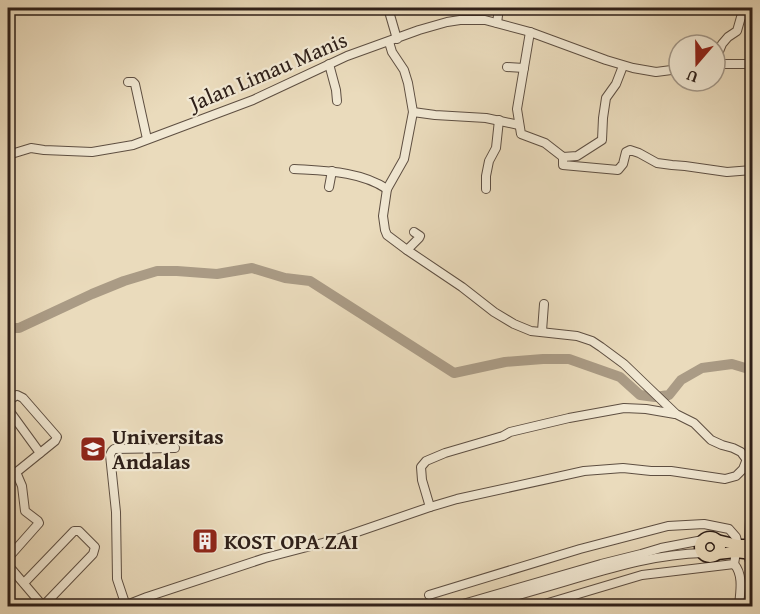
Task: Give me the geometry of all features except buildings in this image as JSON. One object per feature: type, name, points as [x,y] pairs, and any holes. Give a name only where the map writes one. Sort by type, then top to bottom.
[{"type":"main road","points":[[751,542],[737,548],[710,556],[703,553],[700,545],[708,537],[737,548],[752,560]]},
{"type":"main road","points":[[717,540],[720,547],[717,554]]},
{"type":"street","points":[[175,448],[114,449],[110,455],[116,512],[117,579],[125,606],[265,558],[334,540],[457,499],[584,471],[623,468],[671,471],[725,479],[736,476],[750,463],[741,452],[711,441],[694,423],[673,411],[624,364],[592,341],[577,336],[525,329],[494,312],[387,234],[383,216],[390,185],[404,159],[413,112],[404,70],[393,52],[388,8]]},
{"type":"street","points":[[497,23],[499,8]]},
{"type":"street","points":[[727,38],[737,31],[741,17],[753,8]]},
{"type":"street","name":"Jalan Limau Manis","points":[[8,155],[31,148],[102,151],[133,145],[253,100],[329,64],[419,30],[459,20],[475,19],[497,23],[530,32],[623,66],[656,72],[667,71]]},
{"type":"street","points":[[530,32],[518,109],[521,134],[545,144],[563,157],[577,156],[602,140],[606,98],[616,84],[623,66]]},
{"type":"street","points":[[727,63],[753,64]]},
{"type":"street","points":[[329,64],[337,101]]},
{"type":"street","points":[[507,67],[524,69]]},
{"type":"street","points":[[128,82],[135,84],[147,139]]},
{"type":"street","points":[[413,112],[499,120],[519,125]]},
{"type":"street","points":[[486,189],[486,176],[489,161],[496,148],[499,120]]},
{"type":"street","points":[[563,157],[563,165],[618,170],[623,164],[626,152],[630,150],[657,163],[727,172],[753,170]]},
{"type":"street","points":[[294,169],[332,171],[390,185]]},
{"type":"street","points":[[330,187],[332,171]]},
{"type":"street","points":[[407,250],[420,237],[414,232]]},
{"type":"street","points":[[542,332],[544,304]]},
{"type":"street","points":[[8,401],[17,395],[23,398],[57,439],[8,479]]},
{"type":"street","points":[[430,507],[422,480],[421,467],[426,461],[445,453],[517,430],[569,418],[624,408],[673,411]]},
{"type":"street","points":[[8,409],[40,453]]},
{"type":"street","points":[[8,558],[39,523],[26,512],[16,472]]},
{"type":"street","points":[[751,542],[753,484]]},
{"type":"street","points":[[429,595],[580,549],[668,526],[704,524],[729,529],[736,537],[737,548],[734,564],[739,572],[740,580],[739,606]]},
{"type":"street","points":[[8,565],[43,606],[93,554],[95,548],[79,531],[74,531],[24,583]]},
{"type":"street","points":[[456,606],[601,564],[661,548],[703,540]]},
{"type":"street","points":[[480,606],[659,556],[703,553]]},
{"type":"street","points":[[537,606],[642,575],[734,564]]},
{"type":"waterway","points":[[8,328],[19,328],[92,294],[157,271],[217,274],[252,268],[285,278],[310,281],[454,373],[505,362],[569,359],[620,377],[640,395],[655,397],[669,395],[681,380],[702,368],[732,364],[752,370]]},
{"type":"place","name":"Universitas Andalas","points":[[93,449]]},
{"type":"place","name":"KOST OPA ZAI","points":[[205,541]]}]
